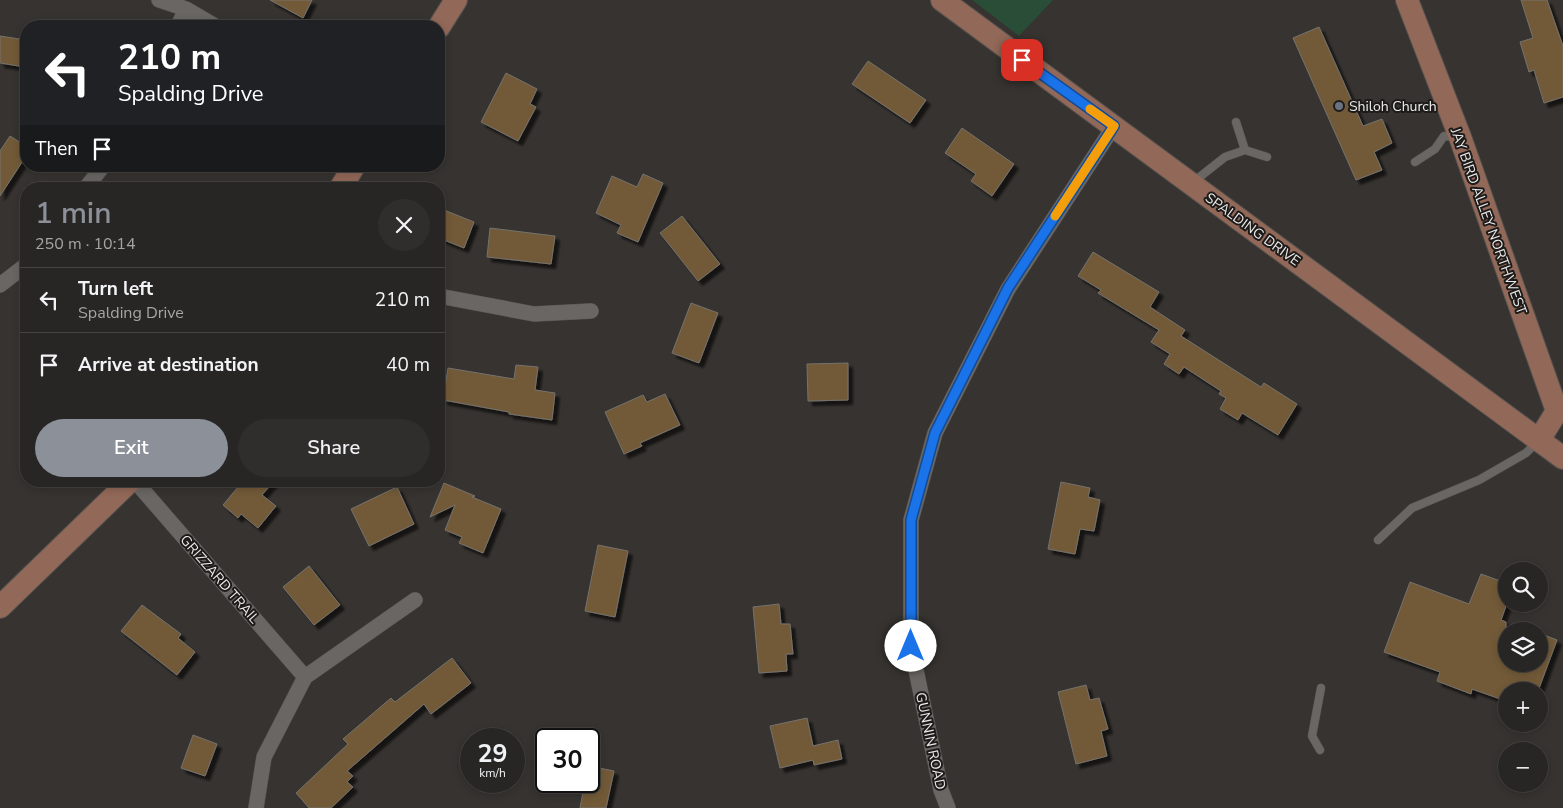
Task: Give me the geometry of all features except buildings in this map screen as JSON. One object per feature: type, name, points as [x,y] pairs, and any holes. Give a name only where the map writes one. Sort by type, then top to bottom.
[{"type":"main road","points":[[443,20],[456,0]]},
{"type":"main road","name":"SPALDING DRIVE","points":[[942,0],[1563,458]]},
{"type":"main road","name":"JAY BIRD ALLEY NORTHWEST","points":[[1407,0],[1460,137],[1557,411],[1539,440]]},
{"type":"main road","points":[[0,607],[124,487]]},
{"type":"street","points":[[159,0],[186,9],[205,20]]},
{"type":"street","points":[[181,20],[186,9]]},
{"type":"street","name":"GUNNIN ROAD","points":[[948,808],[940,790],[911,646],[911,520],[935,433],[1008,288],[1114,126]]},
{"type":"street","points":[[90,182],[98,172]]},
{"type":"street","points":[[0,285],[20,270]]},
{"type":"street","points":[[445,297],[534,314],[591,311]]},
{"type":"street","name":"GRIZZARD TRAIL","points":[[140,487],[305,677]]},
{"type":"street","points":[[256,808],[264,757],[305,677],[415,600]]},
{"type":"lane","points":[[1236,122],[1245,150]]},
{"type":"lane","points":[[1415,162],[1435,149],[1444,136],[1460,137]]},
{"type":"lane","points":[[1192,184],[1225,157],[1245,150],[1267,157]]},
{"type":"lane","points":[[1378,540],[1412,508],[1479,480],[1526,453],[1539,440]]},
{"type":"lane","points":[[1320,750],[1312,736],[1321,688]]},
{"type":"green space","points":[[972,0],[1053,0],[1019,36]]},
{"type":"slow traffic","points":[[1055,216],[1114,126],[1090,109]]},
{"type":"place","name":"Shiloh Church","points":[[1339,106]]},
{"type":"route","points":[[911,646],[911,520],[935,433],[1008,288],[1114,126],[1022,60]]}]
